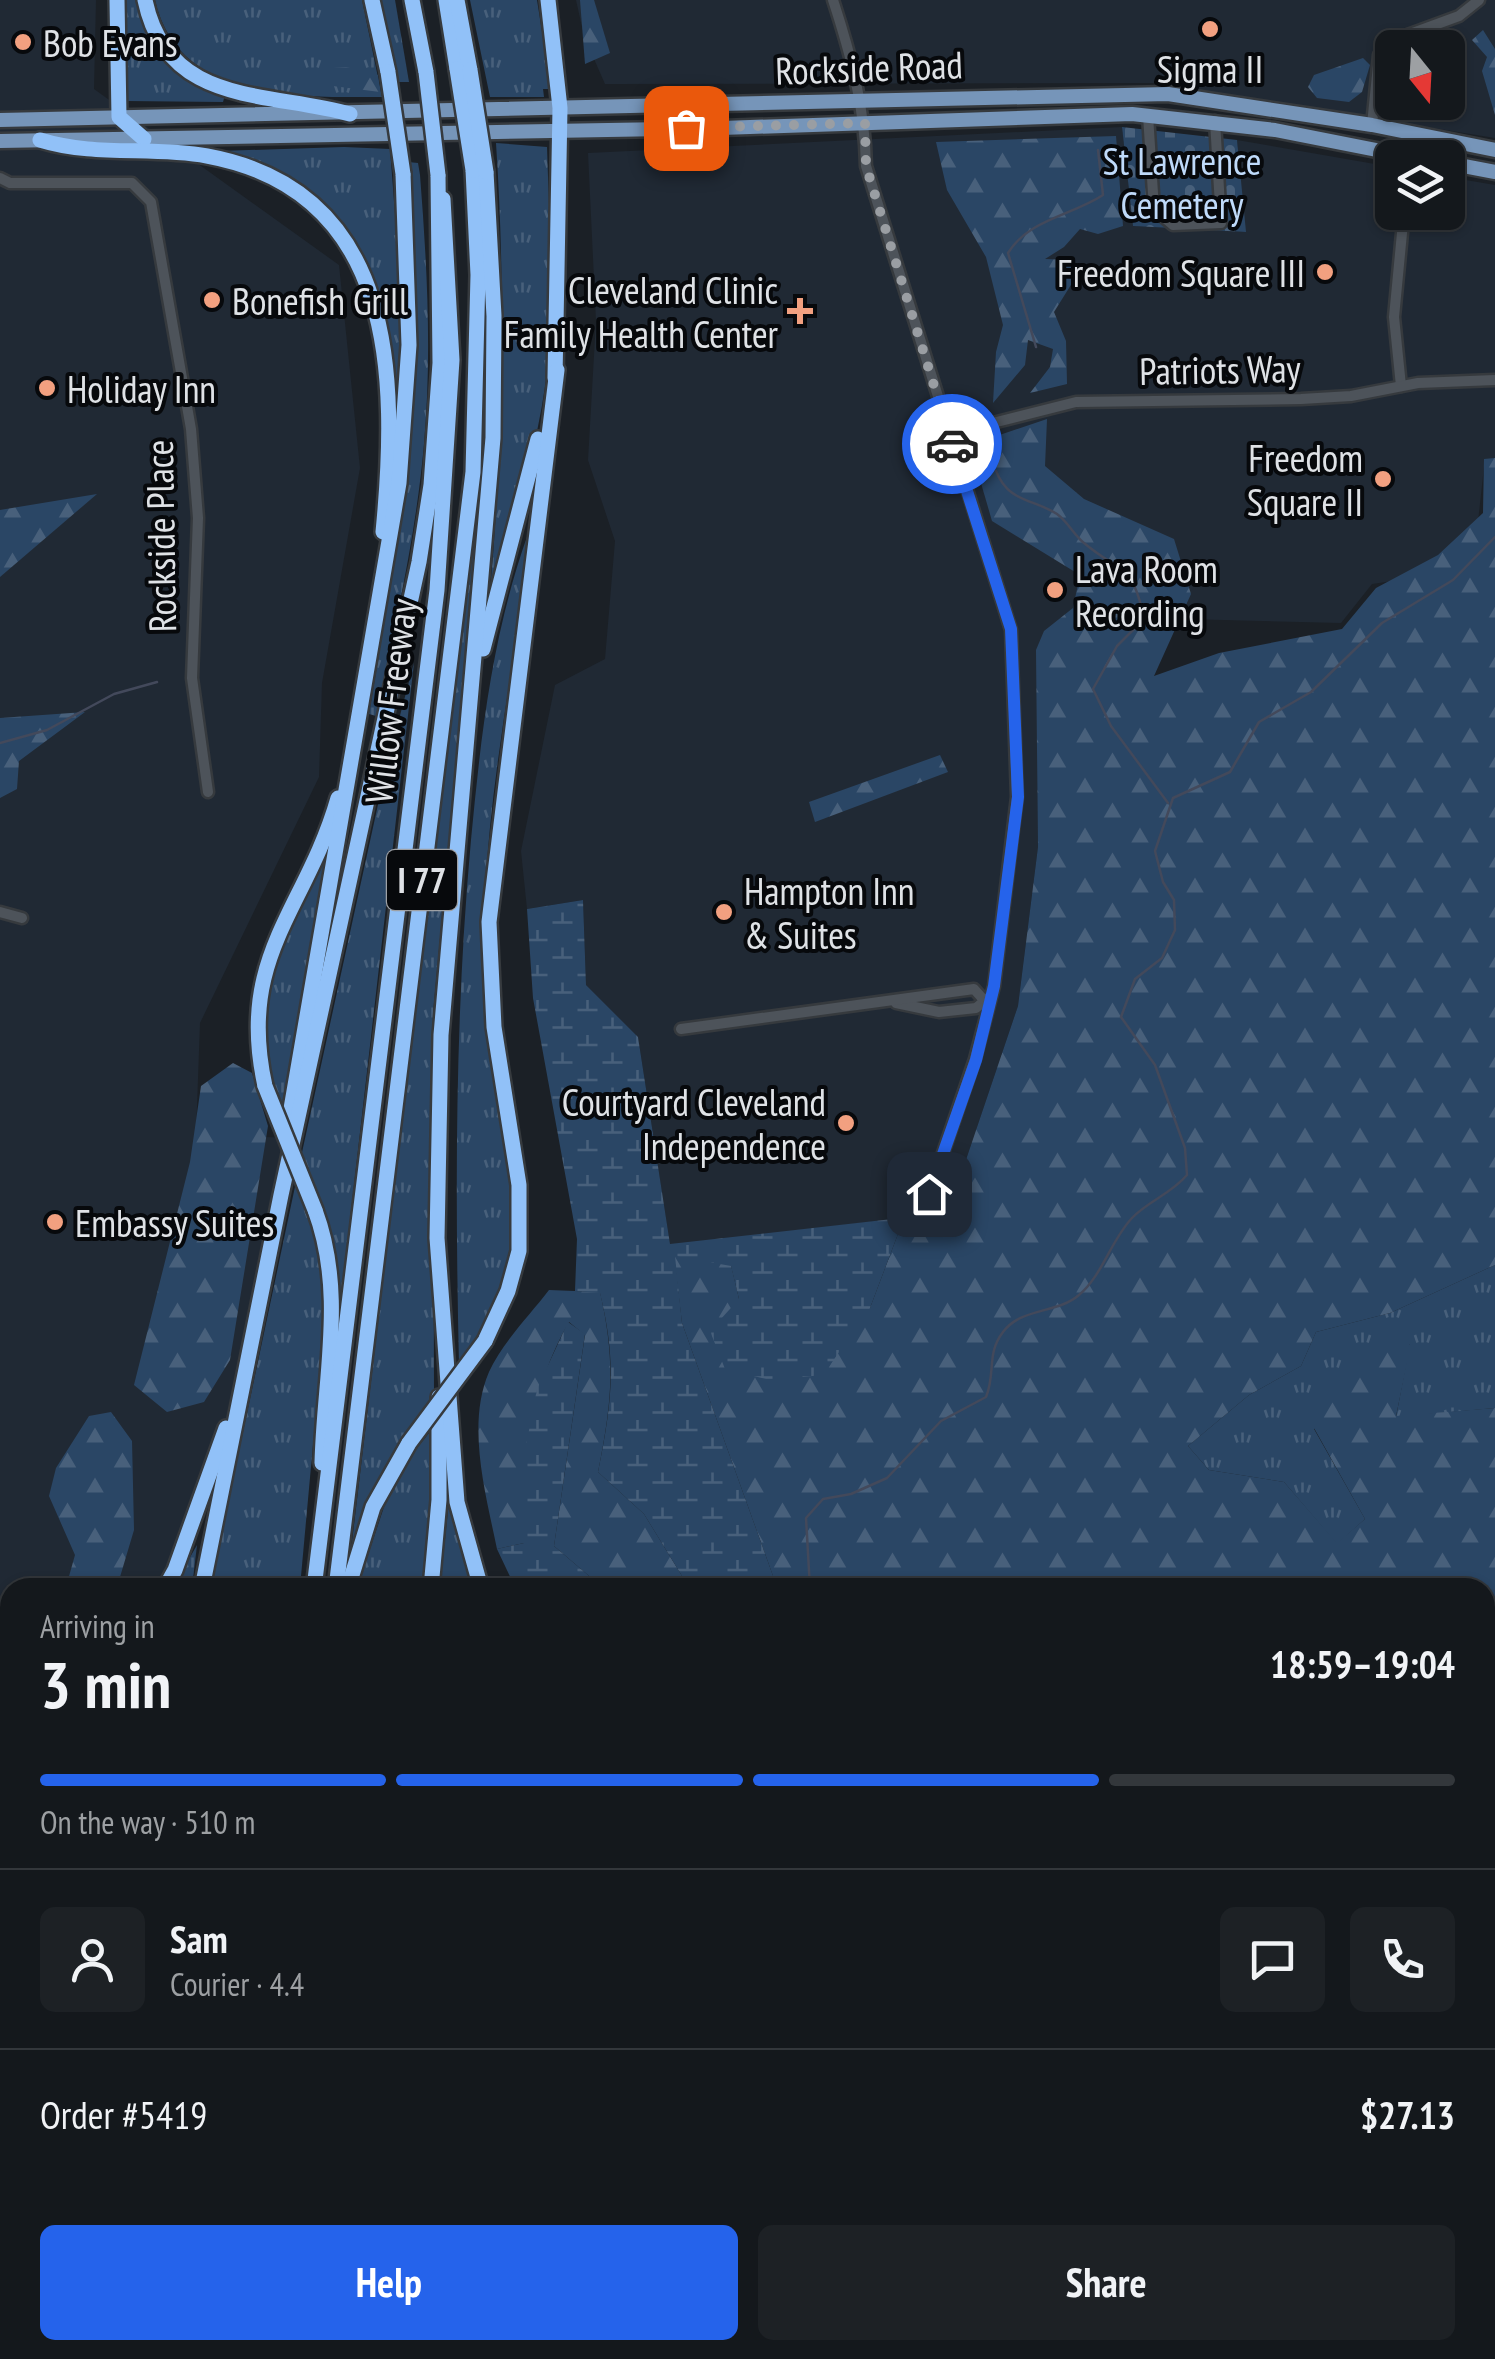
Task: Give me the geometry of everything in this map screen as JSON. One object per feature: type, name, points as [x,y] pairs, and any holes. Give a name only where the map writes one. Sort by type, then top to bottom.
[{"type":"highway","points":[[117,0],[119,118],[144,140]]},
{"type":"highway","points":[[145,0],[156,36],[186,71],[256,98],[350,114]]},
{"type":"highway","points":[[281,1194],[284,1150],[394,520],[407,394],[409,296],[402,174],[388,72],[372,0]]},
{"type":"highway","name":"Willow Freeway","points":[[315,1578],[338,1414],[445,497],[451,297],[447,222],[412,0]]},
{"type":"highway","name":"Willow Freeway","points":[[337,1578],[473,472],[479,171],[464,69],[446,0]]},
{"type":"highway","points":[[457,0],[464,69]]},
{"type":"highway","points":[[351,1578],[374,1507],[410,1442],[484,1341],[503,1305],[519,1251],[519,1185],[494,1027],[489,922],[557,370],[560,108],[548,0]]},
{"type":"highway","points":[[40,140],[71,149],[180,152],[240,164],[292,187],[342,232],[370,290],[386,380],[388,470],[378,602]]},
{"type":"highway","points":[[479,171],[494,316],[492,438],[442,1034],[437,1238],[457,1502],[479,1578]]},
{"type":"highway","points":[[204,1578],[240,1386],[426,520],[440,363],[438,175]]},
{"type":"highway","points":[[466,747],[486,635],[557,370]]},
{"type":"highway","points":[[322,1514],[333,1298],[329,1255],[315,1210],[264,1086],[257,1012],[267,957],[330,822],[354,741]]},
{"type":"highway","points":[[432,1578],[444,1298]]},
{"type":"highway","points":[[170,1578],[240,1386]]},
{"type":"main road","name":"Rockside Road","points":[[0,120],[1168,94],[1372,125],[1495,150]]},
{"type":"main road","name":"Rockside Road","points":[[0,141],[1148,115],[1215,121],[1375,150]]},
{"type":"main road","points":[[1465,166],[1495,172]]},
{"type":"street","points":[[833,0],[852,57],[865,123],[866,166],[1011,629],[1018,797],[976,1060],[929,1194]]},
{"type":"street","points":[[1372,125],[1380,55],[1391,41],[1460,16],[1478,0]]},
{"type":"street","points":[[1148,115],[1154,209],[1172,224],[1221,223],[1215,121]]},
{"type":"street","name":"Rockside Place","points":[[0,178],[10,183],[132,183],[150,202],[191,429],[198,518],[192,678],[208,792]]},
{"type":"street","points":[[1400,386],[1394,316],[1402,230]]},
{"type":"street","name":"Patriots Way","points":[[949,434],[1076,402],[1301,399],[1474,378],[1495,380]]},
{"type":"street","points":[[0,912],[22,918]]},
{"type":"street","points":[[682,1029],[974,988],[986,998]]},
{"type":"street","points":[[890,1001],[940,1012],[976,1008],[986,998]]},
{"type":"shaded area","points":[[0,0],[96,0],[94,89],[339,265],[360,468],[322,683],[319,777],[200,1023],[196,1135],[295,1138],[240,1387],[170,1578],[0,1578]]},
{"type":"shaded area","points":[[576,0],[1495,0],[1495,138],[1383,120],[1465,120],[1465,30],[1375,30],[1375,119],[1154,83],[605,84],[584,36]]},
{"type":"shaded area","points":[[1122,127],[1133,226],[1245,232],[1237,140],[1375,164],[1375,230],[1465,230],[1465,180],[1495,185],[1495,465],[1484,467],[1476,540],[1427,576],[1372,584],[1341,623],[1184,619],[1037,651],[1038,847],[1018,1006],[948,1213],[670,1245],[638,1037],[586,985],[583,900],[527,909],[521,851],[555,685],[605,659],[615,541],[588,460],[596,321],[588,153]]},
{"type":"green space","points":[[124,0],[140,0],[148,35],[167,61],[193,80],[225,95],[223,102],[127,101]]},
{"type":"green space","points":[[155,0],[362,0],[382,97],[279,93],[215,76],[188,58],[168,33]]},
{"type":"green space","points":[[379,0],[395,0],[409,82],[396,82]]},
{"type":"green space","points":[[470,0],[537,0],[551,89],[543,89],[544,97],[490,97]]},
{"type":"green space","points":[[580,0],[594,0],[610,53],[585,64]]},
{"type":"green space","points":[[1483,30],[1495,49],[1495,115],[1482,71],[1487,57],[1472,40]]},
{"type":"green space","points":[[1363,58],[1370,65],[1362,92],[1349,102],[1317,98],[1308,87],[1314,75]]},
{"type":"green space","points":[[346,67],[378,75],[380,92],[325,85],[321,69]]},
{"type":"green space","name":"St Lawrence Cemetery","points":[[1122,127],[1237,140],[1246,232],[1133,226]]},
{"type":"green space","points":[[1116,136],[1123,226],[1098,234],[1080,229],[1064,247],[1045,259],[1072,260],[1079,272],[1054,312],[1066,341],[1067,384],[1030,393],[1050,367],[1053,349],[1028,340],[1025,365],[993,403],[996,352],[1003,325],[986,257],[947,190],[936,142]]},
{"type":"green space","points":[[496,143],[547,147],[551,297],[546,378],[535,440],[490,593],[502,368]]},
{"type":"green space","points":[[390,149],[402,306],[397,426],[373,281],[342,222],[289,177],[220,151]]},
{"type":"green space","points":[[408,162],[418,163],[420,175],[428,376],[410,547],[376,716],[369,714],[404,505],[415,351]]},
{"type":"green space","points":[[1047,419],[1045,466],[1084,499],[1174,539],[1191,594],[1154,676],[1219,653],[1342,629],[1376,588],[1438,555],[1483,513],[1484,459],[1495,458],[1495,1265],[1390,1313],[1316,1332],[1301,1366],[1249,1395],[1188,1446],[1209,1470],[1284,1482],[1337,1543],[1365,1519],[1314,1428],[1318,1393],[1367,1352],[1411,1344],[1396,1416],[1495,1408],[1495,1578],[774,1578],[682,1323],[674,1255],[731,1265],[739,1299],[870,1308],[901,1226],[948,1213],[1018,1006],[1038,847],[1036,650],[1044,631],[1073,608],[1080,575],[992,521],[970,445]]},
{"type":"green space","points":[[97,494],[0,577],[0,510]]},
{"type":"green space","points":[[533,531],[498,757],[484,912],[486,1008],[509,1172],[510,1246],[502,1283],[485,1322],[459,1365],[458,1102],[471,840],[497,648],[516,572],[528,534]]},
{"type":"green space","points":[[470,547],[476,549],[433,1013],[434,1399],[397,1448],[356,1544],[352,1542]]},
{"type":"green space","points":[[414,663],[339,1315],[330,1234],[301,1157],[386,768]]},
{"type":"green space","points":[[85,712],[19,761],[17,789],[0,798],[0,718]]},
{"type":"green space","points":[[940,755],[948,772],[815,822],[809,802]]},
{"type":"green space","points":[[331,847],[282,1115],[265,1040],[270,975],[294,913]]},
{"type":"green space","points":[[583,900],[586,985],[638,1037],[670,1244],[910,1217],[901,1226],[870,1308],[823,1375],[770,1380],[725,1369],[710,1331],[739,1299],[731,1266],[675,1256],[682,1323],[774,1578],[682,1578],[644,1514],[598,1472],[609,1403],[609,1341],[600,1293],[575,1291],[577,1239],[533,998],[527,909]]},
{"type":"green space","points":[[233,1063],[252,1073],[268,1126],[230,1360],[204,1402],[167,1412],[134,1385],[190,1162],[201,1086]]},
{"type":"green space","points":[[296,1182],[319,1239],[325,1313],[301,1578],[212,1578]]},
{"type":"green space","points":[[1495,1265],[1495,1408],[1396,1417],[1410,1344],[1314,1429],[1365,1519],[1337,1544],[1284,1482],[1209,1470],[1188,1446],[1249,1395],[1301,1366],[1316,1332],[1390,1313]]},
{"type":"green space","points":[[549,1290],[600,1292],[610,1382],[598,1472],[644,1514],[682,1578],[591,1578],[554,1546],[585,1335],[569,1322],[545,1375],[531,1429],[524,1543],[497,1549],[480,1460],[479,1414],[489,1372]]},
{"type":"green space","points":[[568,1322],[585,1334],[554,1546],[591,1578],[511,1578],[497,1549],[524,1543],[524,1456],[537,1389]]},
{"type":"green space","points":[[111,1412],[132,1441],[134,1530],[120,1578],[69,1578],[75,1555],[49,1496],[56,1468],[89,1416]]},
{"type":"green space","points":[[433,1428],[426,1578],[360,1578],[394,1477]]},
{"type":"green space","points":[[449,1501],[470,1578],[441,1578]]},
{"type":"green space","points":[[197,1545],[193,1578],[178,1578]]},
{"type":"waterway","points":[[1036,347],[1008,253],[1039,225],[1103,195],[1098,150]]},
{"type":"waterway","points":[[996,471],[1014,494],[1057,514],[1084,543],[1124,572],[1135,588],[1144,619],[1117,646],[1093,689],[1111,726],[1168,803]]},
{"type":"waterway","points":[[809,1578],[806,1518],[823,1499],[851,1494],[887,1478],[941,1421],[986,1397],[995,1348],[1003,1332],[1020,1318],[1079,1295],[1132,1218],[1187,1175],[1185,1148],[1155,1065],[1121,1017],[1135,979],[1162,958],[1175,930],[1174,900],[1163,882],[1155,851],[1173,798],[1230,772],[1259,722],[1311,692],[1382,623],[1453,580],[1495,537]]},
{"type":"waterway","points":[[0,743],[47,730],[114,694],[157,682]]},
{"type":"way so far","points":[[686,128],[865,123],[866,166],[952,444]]},
{"type":"place","name":"Sigma II","points":[[1210,29]]},
{"type":"place","name":"Bob Evans","points":[[23,42]]},
{"type":"place","name":"Freedom Square III","points":[[1325,272]]},
{"type":"place","name":"Bonefish Grill","points":[[212,300]]},
{"type":"place","name":"Cleveland Clinic Family Health Center","points":[[800,311]]},
{"type":"place","name":"Holiday Inn","points":[[47,388]]},
{"type":"place","name":"Freedom Square II","points":[[1383,479]]},
{"type":"place","name":"Lava Room Recording","points":[[1055,590]]},
{"type":"place","name":"Hampton Inn & Suites","points":[[724,912]]},
{"type":"place","name":"Courtyard Cleveland Independence","points":[[846,1123]]},
{"type":"place","name":"Embassy Suites","points":[[55,1222]]},
{"type":"route","points":[[929,1194],[976,1060],[994,986],[1018,797],[1011,629],[952,444]]}]
